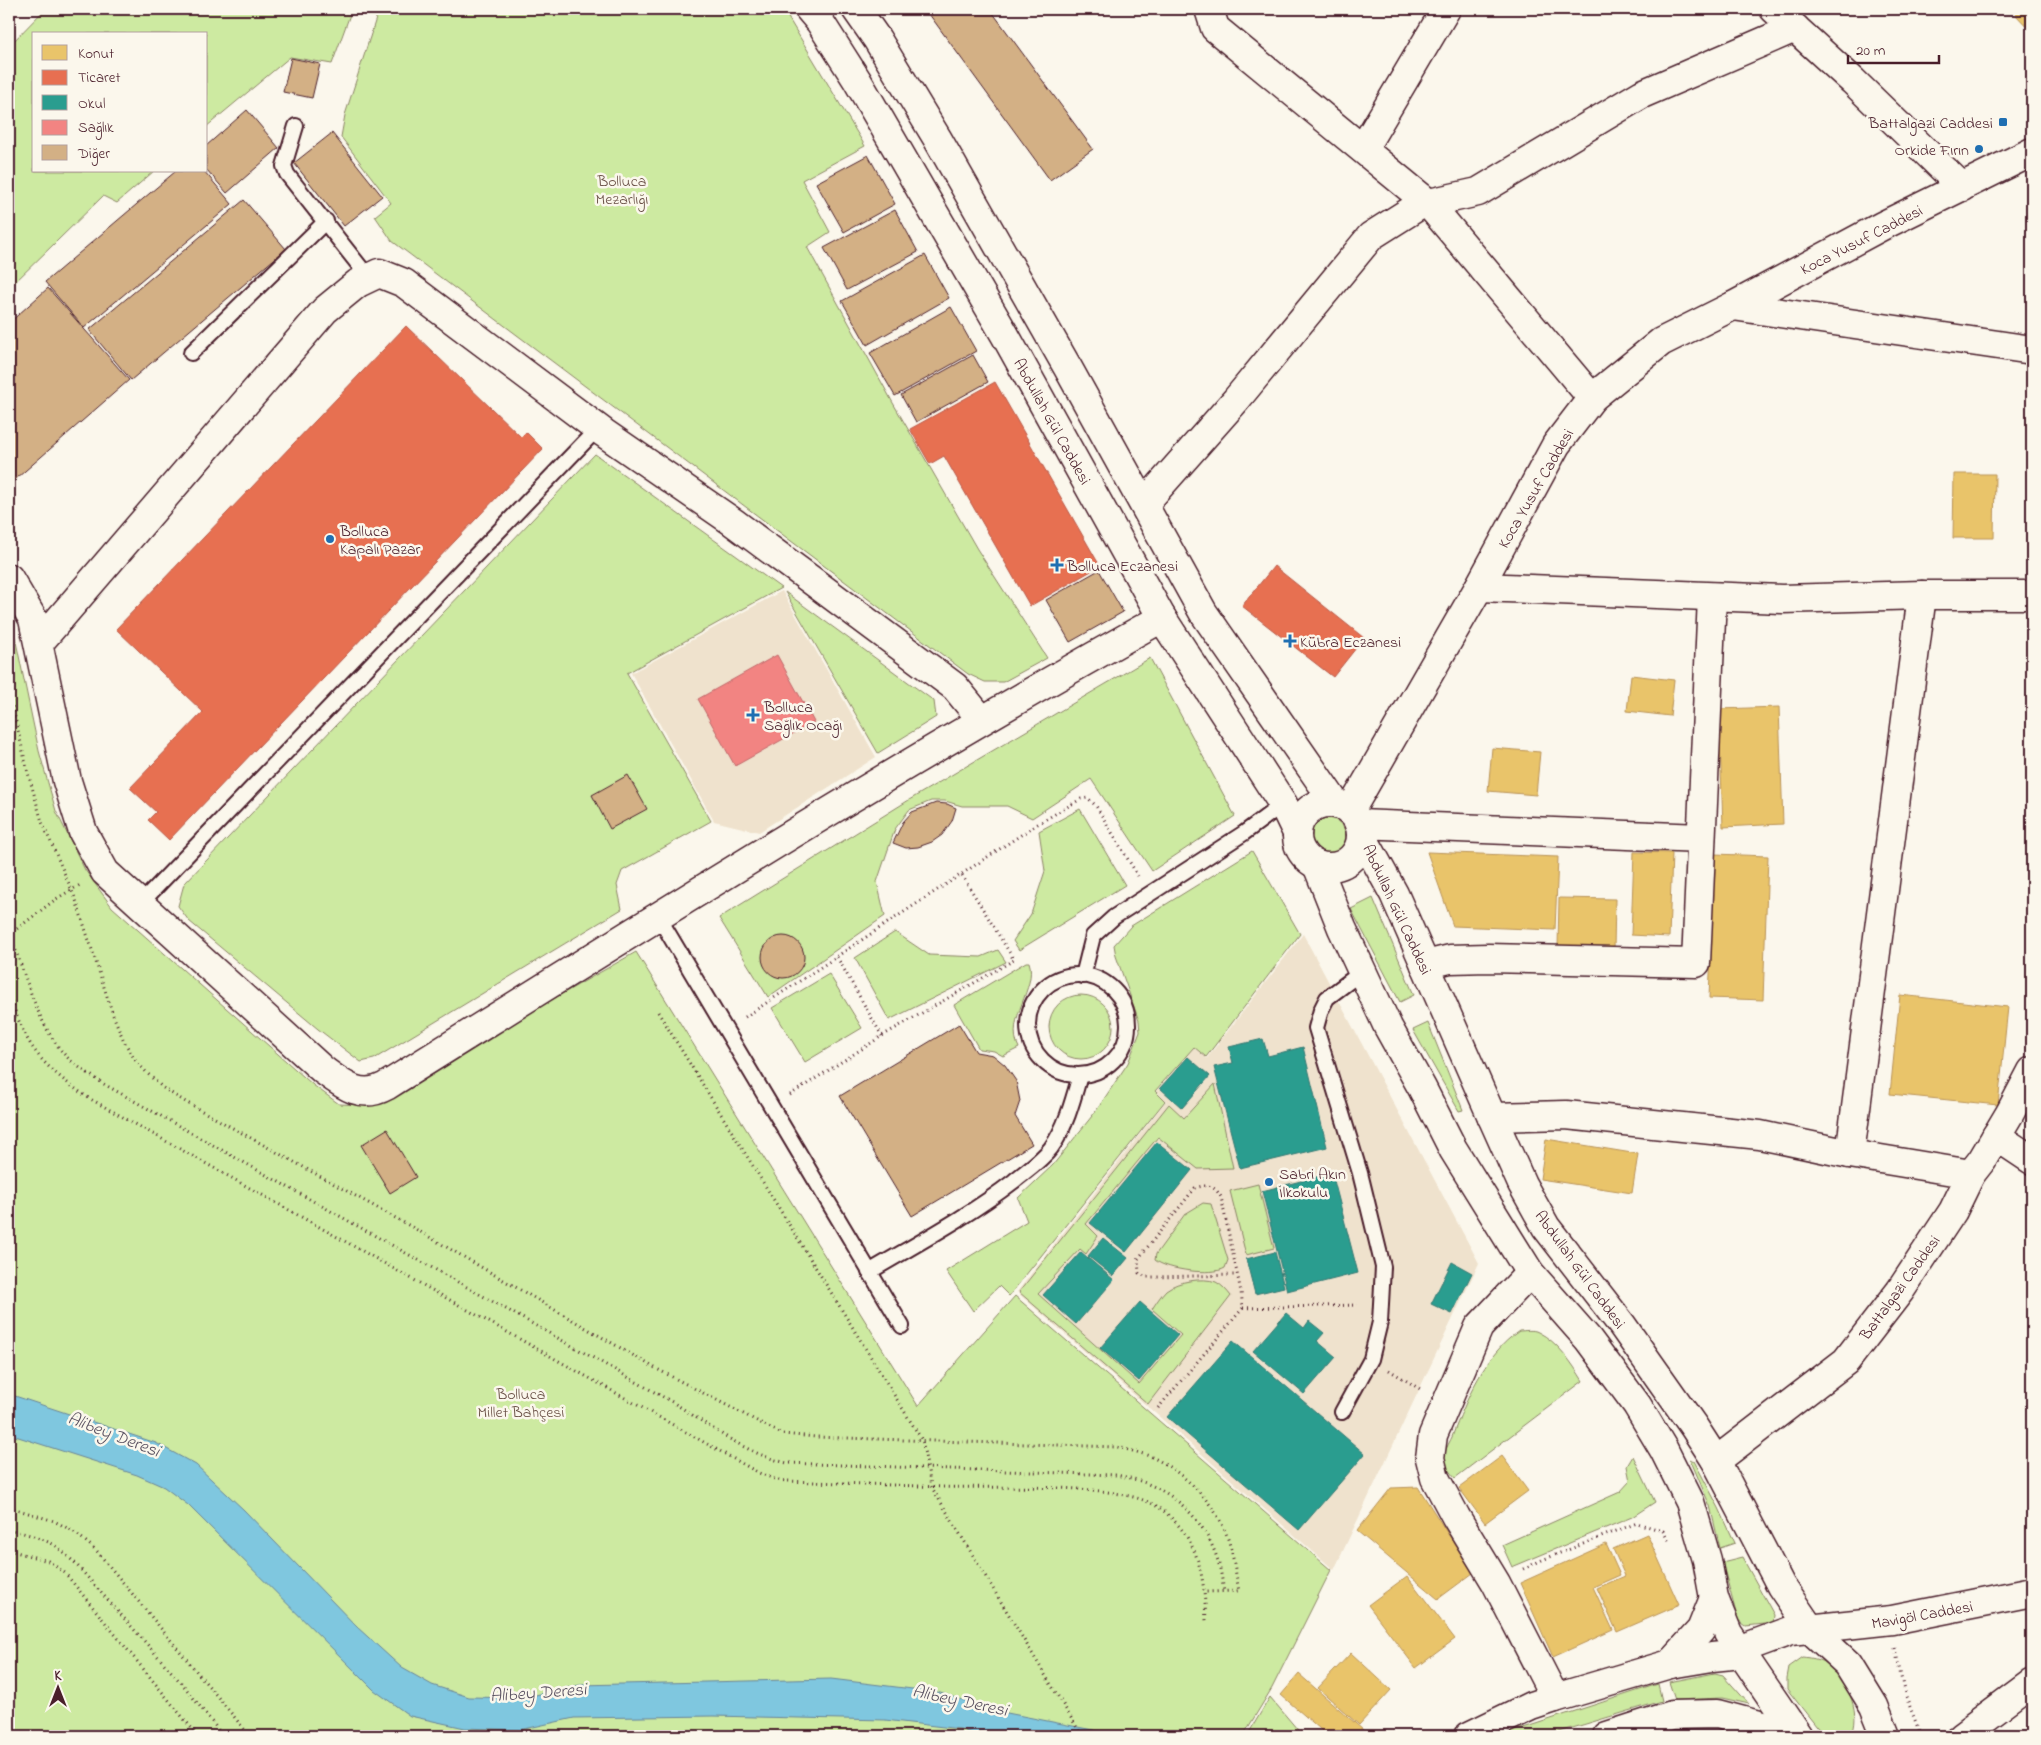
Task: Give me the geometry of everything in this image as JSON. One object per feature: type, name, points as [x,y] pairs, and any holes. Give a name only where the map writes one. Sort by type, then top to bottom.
[{"type":"street","name":"Abdullah Gül Caddesi","points":[[809,9],[820,22],[857,80],[1005,335],[1162,618],[1283,804],[1297,833]]},
{"type":"street","name":"Abdullah Gül Caddesi","points":[[856,9],[877,39],[937,138],[1203,612],[1352,818],[1394,894],[1522,1184],[1546,1227],[1633,1341],[1716,1460],[1781,1586],[1811,1630],[1848,1664],[1874,1706],[1886,1736]]},
{"type":"street","points":[[1210,9],[1215,28],[1428,203],[1592,398]]},
{"type":"street","points":[[1363,150],[1446,9]]},
{"type":"street","points":[[1774,9],[1962,188]]},
{"type":"street","points":[[1144,504],[1236,400],[1372,236],[1420,205],[1478,192],[1642,94],[1795,28]]},
{"type":"street","name":"Koca Yusuf Caddesi","points":[[1352,818],[1556,445],[1592,398],[1661,342],[1734,306],[1882,226],[2032,152]]},
{"type":"street","points":[[39,643],[325,310],[358,283],[379,273],[404,283],[598,428],[733,522],[956,686],[981,719]]},
{"type":"street","points":[[1734,306],[2032,350]]},
{"type":"street","points":[[9,578],[33,619],[67,781],[83,832],[105,872],[323,1070],[341,1084],[362,1092],[376,1091],[386,1086],[658,916],[981,719],[1162,618]]},
{"type":"street","points":[[1479,587],[1782,599],[1922,595],[2032,595]]},
{"type":"street","points":[[1850,1154],[1922,595]]},
{"type":"street","points":[[1425,966],[1450,959],[1488,958],[1696,963],[1712,597]]},
{"type":"street","points":[[1352,818],[1357,851],[1344,864],[1326,868],[1308,860],[1298,843],[1297,833],[1300,822],[1310,810],[1325,804],[1352,818],[1701,838]]},
{"type":"street","points":[[1317,865],[1342,928],[1388,1027],[1453,1149],[1530,1273],[1594,1347],[1637,1405],[1664,1450],[1690,1502],[1707,1560],[1714,1598],[1728,1633],[1797,1736]]},
{"type":"street","name":"Battalgazi Caddesi","points":[[1716,1460],[1846,1361],[1900,1291],[1953,1212],[1971,1174],[1982,1160],[2010,1113],[2032,1071]]},
{"type":"street","points":[[1492,1117],[1566,1115],[1760,1135],[1850,1154],[1971,1174]]},
{"type":"street","points":[[1996,1136],[2032,1160]]},
{"type":"street","points":[[1530,1273],[1480,1327],[1433,1435],[1430,1458],[1435,1478],[1496,1583],[1555,1698]]},
{"type":"street","name":"Mavigöl Caddesi","points":[[1742,1654],[1752,1645],[1790,1631],[1892,1620],[2032,1592]]},
{"type":"street","points":[[1670,1664],[1701,1630],[1714,1598]]},
{"type":"street","points":[[1469,1736],[1531,1706],[1555,1698],[1670,1664],[1742,1654]]},
{"type":"street","points":[[1961,1736],[2032,1683]]},
{"type":"street","points":[[1607,1736],[1672,1715],[1717,1714],[1797,1736]]},
{"type":"lane","points":[[296,126],[284,166],[287,174],[326,221],[369,278]]},
{"type":"lane","points":[[191,353],[326,221]]},
{"type":"lane","points":[[141,903],[598,428]]},
{"type":"lane","points":[[1083,976],[1093,936],[1114,917],[1244,833],[1283,804]]},
{"type":"lane","points":[[658,916],[902,1326]]},
{"type":"lane","points":[[1342,1412],[1372,1358],[1380,1322],[1383,1267],[1360,1174],[1316,1028],[1320,1010],[1327,998],[1363,971]]},
{"type":"lane","points":[[1077,975],[1083,976],[1093,978],[1108,985],[1120,998],[1126,1013],[1128,1029],[1124,1045],[1115,1059],[1102,1069],[1080,1074],[1070,1074],[1055,1070],[1042,1060],[1032,1046],[1028,1030],[1029,1014],[1035,1000],[1046,986],[1060,978],[1077,975]]},
{"type":"lane","points":[[869,1272],[985,1203],[1034,1166],[1050,1149],[1061,1131],[1072,1103],[1080,1074]]},
{"type":"path","points":[[9,692],[28,773],[42,822],[72,889],[114,1015],[124,1040],[135,1060],[163,1088],[419,1231],[655,1368],[782,1434],[1117,1447],[1152,1458],[1176,1471],[1205,1498],[1225,1531],[1234,1557],[1239,1591],[1205,1592]]},
{"type":"path","points":[[726,1030],[1036,825],[1081,799],[1088,798],[1096,806],[1148,894]]},
{"type":"path","points":[[771,1106],[882,1036],[1014,960],[962,875]]},
{"type":"path","points":[[72,889],[9,936],[40,1017],[66,1055],[102,1083],[674,1403],[742,1446],[771,1460],[787,1463],[1115,1475],[1133,1478],[1151,1484],[1183,1505],[1194,1516],[1207,1537],[1218,1561],[1224,1591]]},
{"type":"path","points":[[837,957],[882,1036]]},
{"type":"path","points":[[9,992],[20,1025],[29,1044],[42,1062],[61,1079],[87,1097],[736,1461],[777,1480],[1080,1490],[1119,1494],[1142,1500],[1160,1509],[1175,1523],[1194,1548],[1200,1564],[1205,1592],[1206,1621]]},
{"type":"path","points":[[658,1012],[922,1440],[930,1486],[1082,1736]]},
{"type":"path","points":[[1237,1275],[1146,1277],[1139,1273],[1138,1259],[1195,1188],[1204,1185],[1210,1186],[1216,1190],[1220,1197],[1237,1275],[1243,1308]]},
{"type":"path","points":[[1158,1408],[1243,1308],[1381,1305]]},
{"type":"path","points":[[1372,1358],[1446,1405]]},
{"type":"path","points":[[9,1507],[54,1521],[73,1531],[96,1550],[250,1736]]},
{"type":"path","points":[[1496,1583],[1542,1560],[1637,1523],[1663,1531],[1672,1548]]},
{"type":"path","points":[[9,1529],[37,1537],[55,1545],[75,1563],[184,1686],[224,1736]]},
{"type":"path","points":[[9,1550],[48,1561],[65,1573],[198,1736]]},
{"type":"path","points":[[1892,1620],[1897,1663],[1904,1691],[1921,1736]]},
{"type":"shaded area","name":"Bolluca Sağlık Ocağı","points":[[782,591],[876,757],[759,832],[714,821],[631,673]]},
{"type":"shaded area","name":"Sabri Akın İlkokulu","points":[[1303,934],[1479,1263],[1334,1570],[1017,1292],[1166,1101],[1156,1091],[1194,1047],[1207,1058]]},
{"type":"green space","points":[[45,9],[352,9],[332,64],[290,57],[208,125],[208,32],[32,32],[32,172],[153,172],[117,203],[103,196],[9,288],[9,46]]},
{"type":"green space","name":"Bolluca Mezarlığı","points":[[379,9],[783,9],[865,146],[802,180],[830,232],[807,247],[893,403],[977,549],[1047,658],[1003,682],[985,682],[968,674],[392,241],[375,216],[391,203],[341,137],[345,115]]},
{"type":"green space","points":[[595,454],[781,588],[627,673],[711,821],[622,871],[617,885],[622,909],[374,1059],[361,1062],[318,1029],[189,921],[178,906],[184,884]]},
{"type":"green space","points":[[785,592],[934,701],[936,717],[878,753]]},
{"type":"green space","name":"Bolluca Millet Bahçesi","points":[[9,626],[15,637],[39,751],[56,811],[85,870],[112,907],[313,1085],[339,1104],[366,1105],[636,952],[918,1406],[1015,1296],[1331,1570],[1272,1688],[1243,1736],[9,1736]]},
{"type":"green space","points":[[1150,658],[1235,816],[1152,871],[1091,779],[1032,818],[1007,806],[962,806],[945,801],[931,801],[909,810],[895,829],[877,882],[885,916],[768,997],[719,918],[909,800]]},
{"type":"green space","points":[[1080,809],[1125,885],[1019,950],[1013,941],[1031,914],[1045,871],[1039,831]]},
{"type":"green space","points":[[1327,818],[1341,823],[1346,837],[1341,851],[1327,856],[1313,851],[1308,837],[1313,823]]},
{"type":"green space","points":[[1252,851],[1300,934],[1206,1057],[1194,1047],[1155,1091],[1165,1101],[1009,1296],[999,1286],[973,1311],[946,1271],[1027,1221],[1018,1198],[1053,1165],[1096,1111],[1128,1063],[1140,1032],[1139,1021],[1116,956],[1114,945],[1131,926]]},
{"type":"green space","points":[[1373,898],[1414,995],[1400,1002],[1351,909]]},
{"type":"green space","points":[[895,932],[929,955],[981,957],[998,950],[1006,962],[889,1020],[855,958]]},
{"type":"green space","points":[[1029,962],[1031,972],[1016,1026],[1015,1037],[1019,1048],[1003,1056],[994,1051],[979,1049],[954,1005]]},
{"type":"green space","points":[[829,974],[862,1028],[805,1062],[772,1008]]},
{"type":"green space","points":[[1075,995],[1087,995],[1104,1004],[1111,1015],[1113,1027],[1111,1039],[1104,1050],[1087,1059],[1075,1059],[1063,1054],[1054,1045],[1049,1033],[1049,1021],[1054,1009],[1063,1000]]},
{"type":"green space","points":[[1428,1023],[1463,1110],[1459,1111],[1413,1030]]},
{"type":"green space","points":[[1215,1084],[1233,1168],[1198,1169],[1158,1137],[1086,1224],[1098,1236],[1086,1254],[1080,1249],[1038,1294],[1139,1384],[1181,1335],[1152,1309],[1164,1292],[1177,1284],[1198,1280],[1216,1282],[1224,1288],[1231,1296],[1148,1404],[1019,1292],[1169,1104],[1184,1118]]},
{"type":"green space","points":[[1258,1184],[1274,1248],[1246,1255],[1230,1191]]},
{"type":"green space","points":[[1203,1203],[1211,1204],[1228,1260],[1225,1268],[1210,1272],[1190,1271],[1169,1267],[1155,1260],[1156,1254],[1185,1214]]},
{"type":"green space","points":[[1519,1331],[1536,1331],[1552,1341],[1569,1360],[1583,1381],[1455,1478],[1446,1466],[1444,1456],[1470,1393],[1496,1352]]},
{"type":"green space","points":[[1633,1456],[1655,1502],[1632,1517],[1512,1567],[1502,1545],[1620,1492],[1630,1481],[1627,1466]]},
{"type":"green space","points":[[1690,1459],[1694,1461],[1735,1543],[1720,1548],[1710,1506]]},
{"type":"green space","points":[[1742,1557],[1774,1615],[1773,1623],[1746,1626],[1738,1620],[1722,1562]]},
{"type":"green space","points":[[1803,1657],[1826,1663],[1838,1674],[1843,1682],[1852,1700],[1854,1709],[1854,1728],[1851,1736],[1824,1736],[1787,1689],[1789,1667]]},
{"type":"green space","points":[[1715,1673],[1723,1675],[1749,1704],[1722,1698],[1675,1700],[1669,1682]]},
{"type":"green space","points":[[1658,1684],[1662,1701],[1546,1736],[1499,1736]]},
{"type":"green space","points":[[1270,1697],[1303,1736],[1247,1736]]},
{"type":"water","name":"Alibey Deresi","points":[[9,1394],[156,1443],[196,1465],[244,1510],[357,1627],[402,1668],[432,1685],[469,1697],[522,1698],[580,1685],[831,1679],[937,1692],[1002,1712],[1123,1736],[979,1736],[960,1729],[885,1720],[713,1716],[574,1718],[520,1730],[465,1728],[410,1716],[374,1690],[188,1505],[164,1487],[137,1475],[9,1434]]},
{"type":"building: Konut","points":[[2020,9],[2032,9],[2032,32],[2015,14]]},
{"type":"building: Konut","points":[[1954,474],[1995,474],[1994,538],[1953,538]]},
{"type":"building: Konut","points":[[1631,675],[1674,680],[1670,716],[1627,711]]},
{"type":"building: Konut","points":[[1779,707],[1783,824],[1723,827],[1719,709]]},
{"type":"building: Konut","points":[[1492,748],[1540,752],[1536,795],[1488,791]]},
{"type":"building: Konut","points":[[1427,852],[1558,857],[1555,930],[1453,926]]},
{"type":"building: Konut","points":[[1634,852],[1672,853],[1669,937],[1631,935]]},
{"type":"building: Konut","points":[[1715,854],[1768,856],[1763,1000],[1709,998]]},
{"type":"building: Konut","points":[[1559,898],[1615,899],[1614,949],[1558,947]]},
{"type":"building: Konut","points":[[1900,995],[2008,1007],[1998,1105],[1890,1094]]},
{"type":"building: Konut","points":[[1546,1139],[1638,1154],[1632,1193],[1540,1179]]},
{"type":"building: Konut","points":[[1502,1456],[1528,1491],[1485,1523],[1459,1488]]},
{"type":"building: Konut","points":[[1418,1487],[1473,1573],[1438,1599],[1357,1531],[1391,1488]]},
{"type":"building: Konut","points":[[1647,1534],[1679,1605],[1617,1632],[1597,1588],[1625,1576],[1613,1549]]},
{"type":"building: Konut","points":[[1606,1544],[1620,1575],[1593,1587],[1613,1630],[1553,1657],[1520,1583]]},
{"type":"building: Konut","points":[[1407,1576],[1455,1639],[1416,1668],[1368,1605]]},
{"type":"building: Konut","points":[[1351,1653],[1391,1690],[1359,1725],[1318,1688]]},
{"type":"building: Konut","points":[[1299,1674],[1363,1730],[1358,1736],[1328,1736],[1281,1695]]},
{"type":"building: Ticaret","name":"Bolluca Kapalı Pazar","points":[[406,326],[521,437],[526,432],[543,449],[169,840],[148,820],[156,812],[130,788],[203,712],[116,629]]},
{"type":"building: Ticaret","points":[[995,382],[1100,566],[1030,606],[944,456],[930,464],[910,429]]},
{"type":"building: Ticaret","points":[[1274,566],[1364,638],[1333,677],[1242,606]]},
{"type":"building: Okul","points":[[1263,1039],[1268,1056],[1303,1047],[1327,1147],[1240,1168],[1214,1067],[1233,1063],[1229,1047]]},
{"type":"building: Okul","points":[[1188,1057],[1210,1076],[1182,1108],[1160,1088]]},
{"type":"building: Okul","points":[[1157,1142],[1192,1170],[1126,1252],[1090,1223]]},
{"type":"building: Okul","points":[[1332,1173],[1358,1273],[1287,1291],[1262,1191]]},
{"type":"building: Okul","points":[[1103,1238],[1128,1258],[1113,1276],[1088,1256]]},
{"type":"building: Okul","points":[[1081,1252],[1114,1280],[1076,1324],[1043,1295]]},
{"type":"building: Okul","points":[[1275,1252],[1284,1287],[1255,1294],[1246,1259]]},
{"type":"building: Okul","points":[[1452,1262],[1472,1273],[1452,1314],[1431,1304]]},
{"type":"building: Okul","points":[[1140,1302],[1178,1335],[1139,1381],[1100,1348]]},
{"type":"building: Okul","points":[[1286,1313],[1304,1328],[1309,1321],[1324,1333],[1317,1341],[1336,1357],[1304,1394],[1253,1351]]},
{"type":"building: Okul","points":[[1233,1341],[1365,1454],[1299,1530],[1167,1417]]},
{"type":"building: Sağlık","points":[[777,655],[814,722],[735,766],[698,699]]},
{"type":"building: Diğer","points":[[936,9],[990,9],[1093,149],[1050,180],[929,14]]},
{"type":"building: Diğer","points":[[291,58],[320,64],[312,98],[283,92]]},
{"type":"building: Diğer","points":[[247,110],[279,148],[227,193],[208,171],[208,144]]},
{"type":"building: Diğer","points":[[332,133],[382,196],[344,226],[294,163]]},
{"type":"building: Diğer","points":[[868,155],[895,204],[844,232],[816,183]]},
{"type":"building: Diğer","points":[[175,172],[205,172],[232,204],[84,328],[45,282]]},
{"type":"building: Diğer","points":[[244,200],[286,249],[131,380],[89,330]]},
{"type":"building: Diğer","points":[[895,210],[918,252],[847,290],[824,248]]},
{"type":"building: Diğer","points":[[925,255],[949,298],[867,345],[842,301]]},
{"type":"building: Diğer","points":[[48,288],[129,380],[9,485],[9,323]]},
{"type":"building: Diğer","points":[[951,307],[976,351],[895,396],[870,353]]},
{"type":"building: Diğer","points":[[973,355],[988,382],[916,422],[901,395]]},
{"type":"building: Diğer","points":[[1099,570],[1123,612],[1070,642],[1046,600]]},
{"type":"building: Diğer","points":[[628,775],[647,809],[610,829],[592,795]]},
{"type":"building: Diğer","points":[[936,803],[947,804],[956,808],[952,821],[942,835],[932,842],[918,847],[906,848],[893,843],[903,822],[912,812]]},
{"type":"building: Diğer","points":[[779,936],[787,936],[798,942],[804,957],[798,972],[787,978],[779,978],[768,972],[762,961],[762,953],[768,942]]},
{"type":"building: Diğer","points":[[959,1024],[976,1052],[993,1055],[1005,1065],[1016,1081],[1020,1101],[1015,1116],[1032,1144],[912,1216],[840,1096]]},
{"type":"building: Diğer","points":[[387,1129],[416,1177],[390,1193],[361,1145]]},
{"type":"place","name":"Battalgazi Caddesi","points":[[2003,122]]},
{"type":"place","name":"Orkide Fırın","points":[[1979,149]]},
{"type":"place","name":"Bolluca Kapalı Pazar","points":[[330,539]]},
{"type":"place","name":"Bolluca Eczanesi","points":[[1057,565]]},
{"type":"place","name":"Kübra Eczanesi","points":[[1290,641]]},
{"type":"place","name":"Bolluca Sağlık Ocağı","points":[[753,715]]},
{"type":"place","name":"Sabri Akın İlkokulu","points":[[1269,1182]]}]
